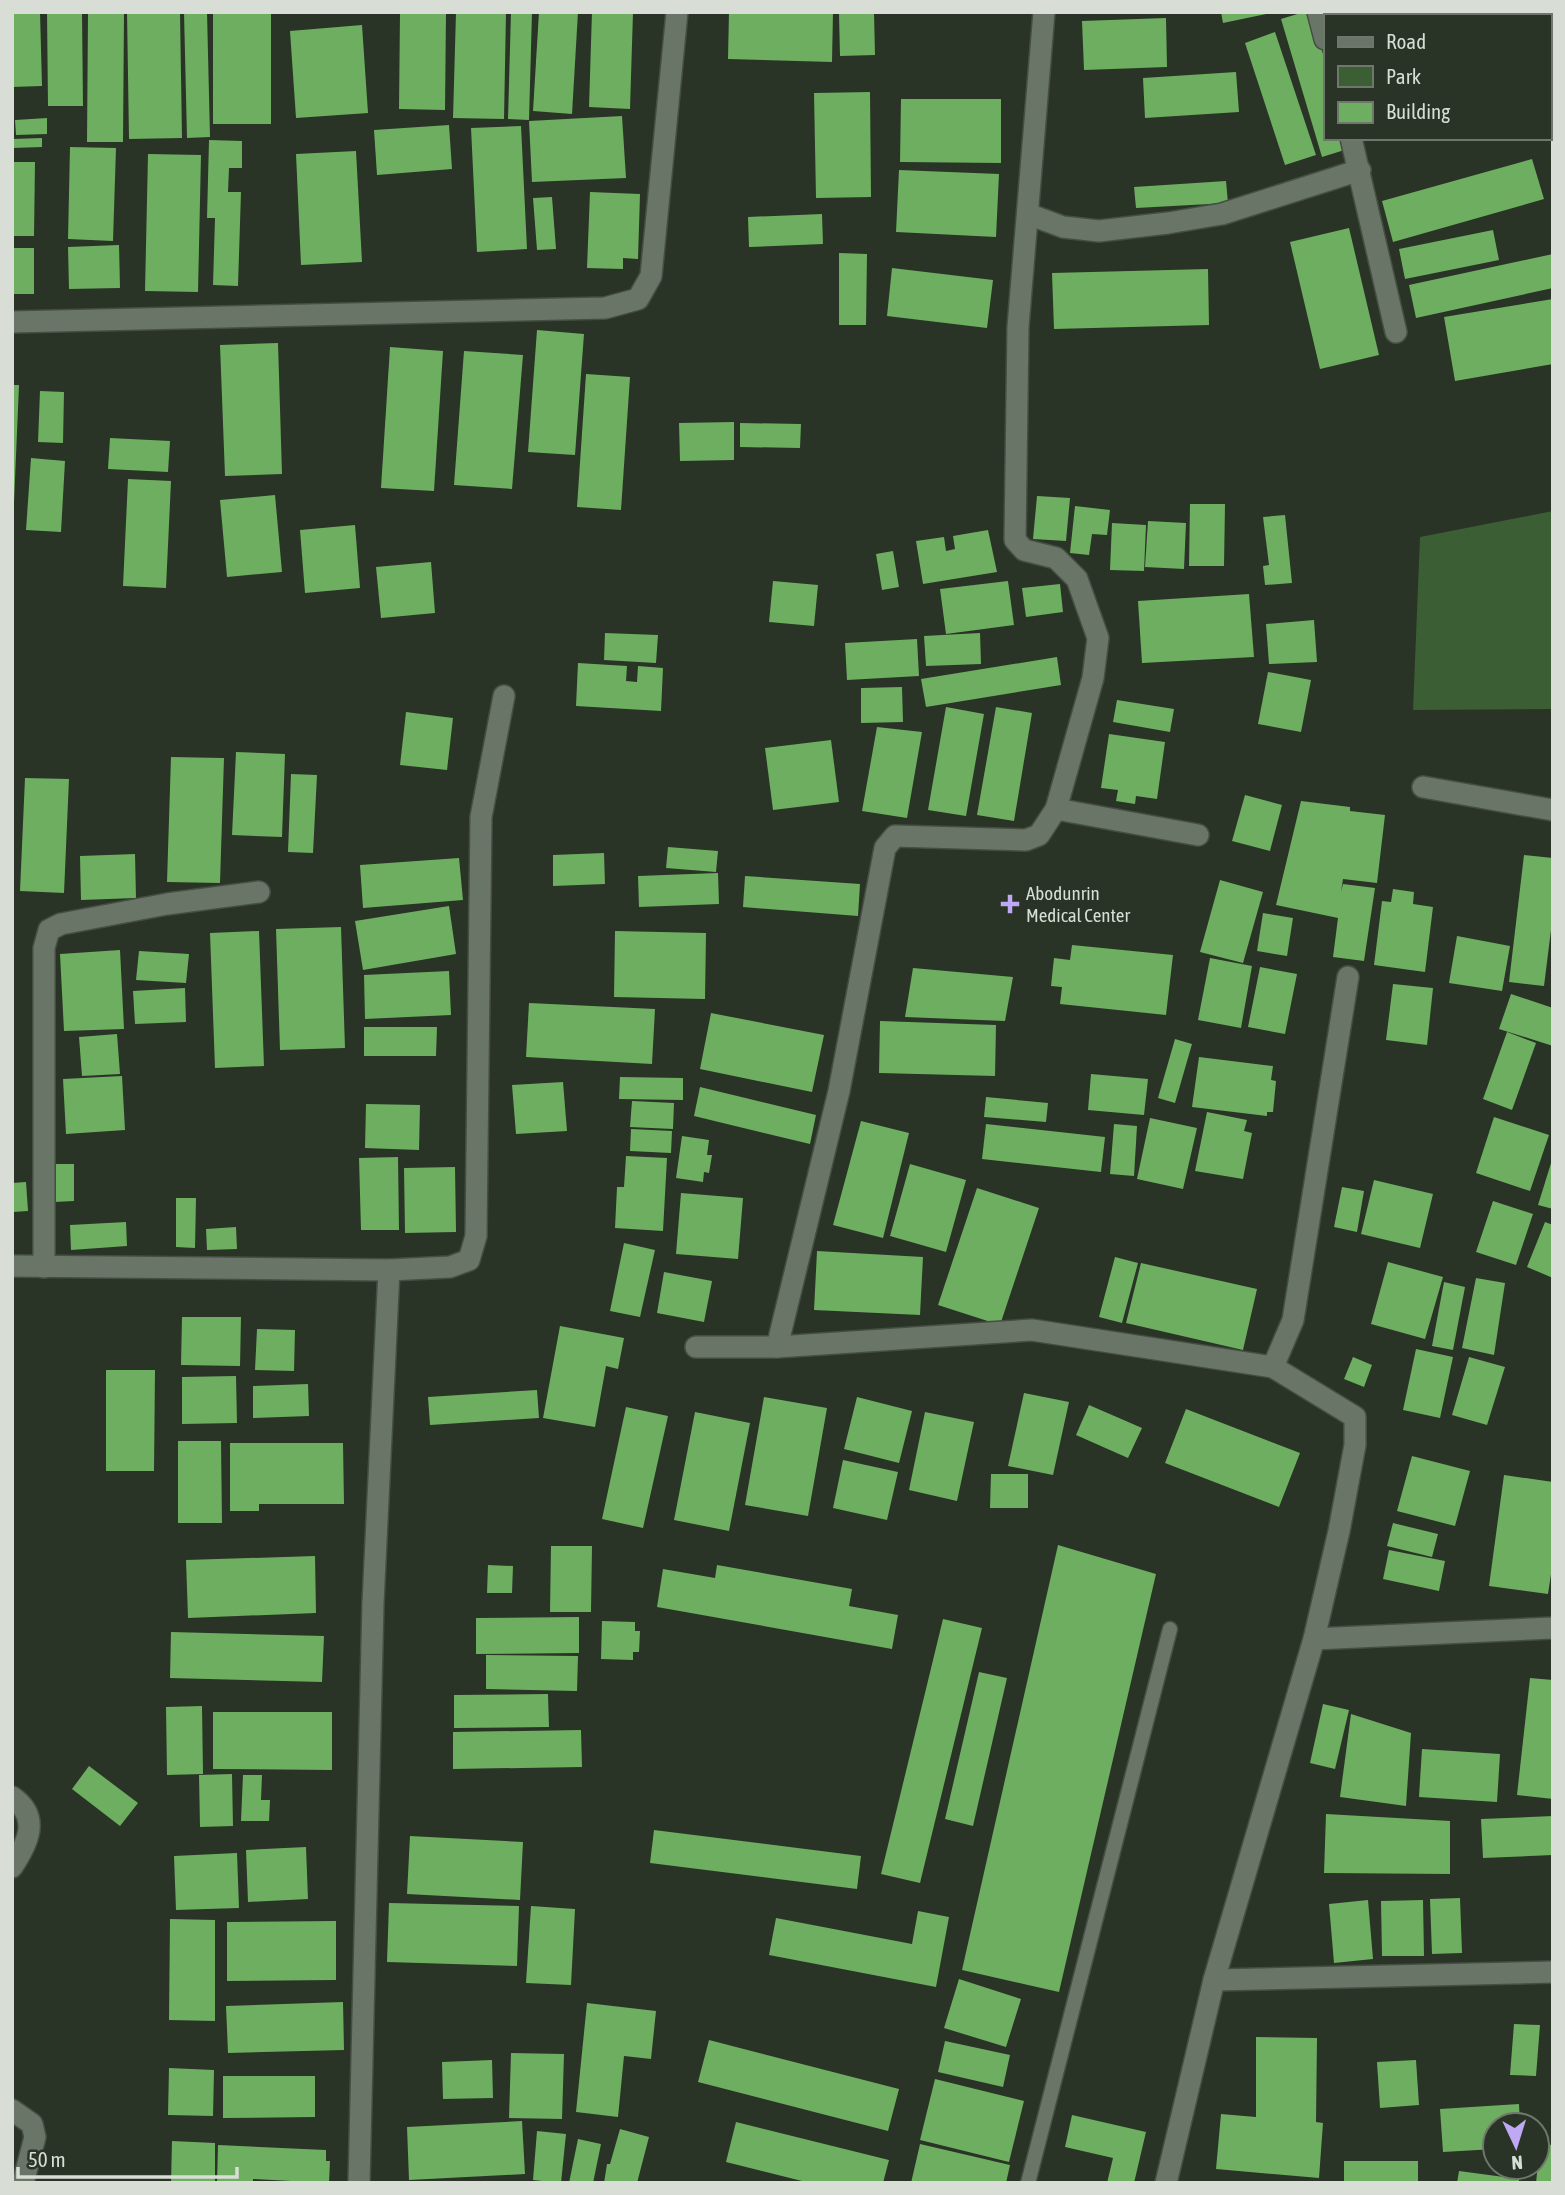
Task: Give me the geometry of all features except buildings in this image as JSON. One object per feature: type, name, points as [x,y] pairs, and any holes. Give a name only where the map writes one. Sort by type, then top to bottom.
[{"type":"street","points":[[12,322],[605,308],[638,299],[651,276],[677,12]]},
{"type":"street","points":[[777,1347],[839,1091],[885,848],[895,836],[1026,840],[1039,835],[1056,809],[1093,678],[1098,638],[1077,579],[1056,558],[1024,550],[1016,540],[1018,327],[1044,12]]},
{"type":"street","points":[[1318,12],[1324,35]]},
{"type":"street","points":[[1352,140],[1396,332]]},
{"type":"street","points":[[1028,214],[1063,227],[1099,231],[1157,224],[1222,214],[1360,170]]},
{"type":"street","points":[[12,1266],[389,1270],[450,1267],[468,1260],[476,1236],[481,817],[504,696]]},
{"type":"street","points":[[1423,787],[1553,810]]},
{"type":"street","points":[[1056,809],[1198,835]]},
{"type":"street","points":[[44,1267],[44,948],[49,930],[61,924],[167,904],[259,892]]},
{"type":"street","points":[[1273,1367],[1293,1320],[1348,976]]},
{"type":"street","points":[[359,2183],[373,1603],[389,1270]]},
{"type":"street","points":[[696,1347],[777,1347],[1032,1330],[1273,1367],[1355,1418],[1353,1457],[1314,1639],[1214,1980],[1166,2183]]},
{"type":"street","points":[[1314,1639],[1553,1628]]},
{"type":"street","points":[[12,1797],[23,1805],[30,1825],[25,1847],[12,1867]]},
{"type":"street","points":[[1214,1980],[1553,1972]]},
{"type":"street","points":[[12,2110],[32,2124],[36,2137],[23,2183]]},
{"type":"lane","points":[[1028,2183],[1170,1629]]},
{"type":"green space","points":[[1553,511],[1553,709],[1413,710],[1420,537]]},
{"type":"place","name":"Abodunrin Medical Center","points":[[1010,904]]}]
